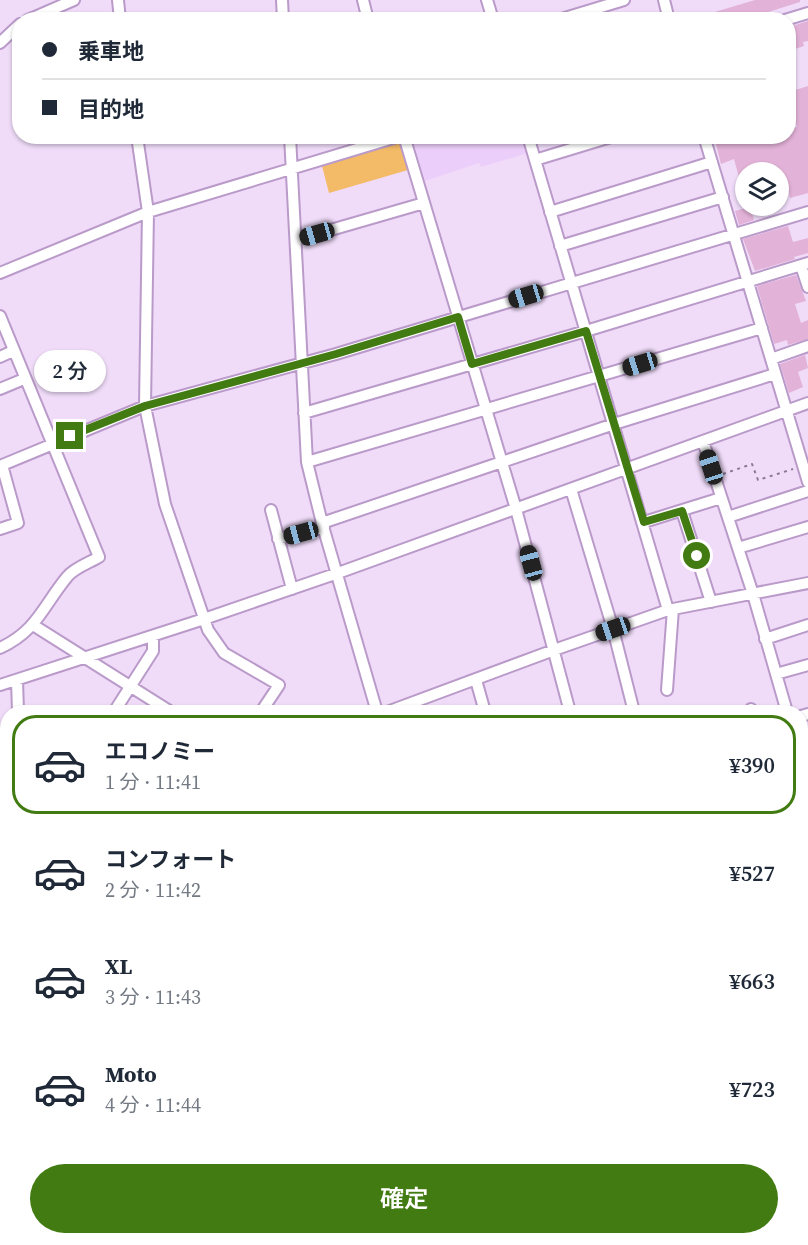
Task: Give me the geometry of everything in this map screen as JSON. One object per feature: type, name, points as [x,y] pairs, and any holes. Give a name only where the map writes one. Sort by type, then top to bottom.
[{"type":"street","points":[[46,12],[74,0]]},
{"type":"street","points":[[584,12],[624,0]]},
{"type":"street","points":[[0,44],[12,32]]},
{"type":"street","points":[[138,144],[148,212],[145,406],[165,504],[208,630],[224,653],[279,685],[266,705]]},
{"type":"street","points":[[290,144],[307,462],[375,705]]},
{"type":"street","points":[[0,273],[148,212],[374,144]]},
{"type":"street","points":[[405,144],[516,509],[568,705]]},
{"type":"street","points":[[530,144],[671,610],[667,690]]},
{"type":"street","points":[[535,160],[588,144]]},
{"type":"street","points":[[706,144],[808,482]]},
{"type":"street","points":[[550,212],[712,162]]},
{"type":"street","points":[[560,246],[723,197]]},
{"type":"street","points":[[296,240],[424,203]]},
{"type":"street","points":[[0,529],[18,523],[1,465],[145,406],[302,363],[808,212]]},
{"type":"street","points":[[304,412],[586,331],[804,265],[808,287]]},
{"type":"street","points":[[0,316],[99,557],[68,574],[33,625],[14,641],[0,648]]},
{"type":"street","points":[[307,462],[762,328]]},
{"type":"street","points":[[771,359],[808,346]]},
{"type":"street","points":[[0,357],[13,351]]},
{"type":"street","points":[[278,539],[614,424],[776,374]]},
{"type":"street","points":[[0,389],[24,378]]},
{"type":"street","points":[[0,685],[338,573],[808,403]]},
{"type":"street","points":[[703,441],[753,594],[785,705]]},
{"type":"street","points":[[570,489],[613,629],[632,705]]},
{"type":"street","points":[[728,517],[808,490]]},
{"type":"street","points":[[644,522],[722,498]]},
{"type":"street","points":[[271,510],[292,589]]},
{"type":"street","points":[[682,511],[711,602]]},
{"type":"street","points":[[738,548],[808,526]]},
{"type":"street","points":[[406,705],[554,650],[671,610],[808,583]]},
{"type":"street","points":[[33,625],[160,705]]},
{"type":"street","points":[[765,639],[808,625]]},
{"type":"street","points":[[119,705],[153,651],[153,636]]},
{"type":"street","points":[[776,674],[808,665]]},
{"type":"street","points":[[17,680],[18,705]]},
{"type":"street","points":[[476,680],[483,705]]},
{"type":"path","points":[[718,476],[752,464],[758,480],[798,467]]},
{"type":"shaded area","points":[[388,144],[400,144],[408,170],[329,193],[321,162]]},
{"type":"shaded area","points":[[414,144],[525,144],[528,153],[481,167],[479,163],[425,181]]},
{"type":"building","points":[[755,0],[800,0],[800,2],[768,12],[715,12]]},
{"type":"building","points":[[808,21],[808,41],[803,42],[804,46],[796,49],[796,25]]},
{"type":"building","points":[[808,86],[808,193],[790,198],[789,162],[735,163],[734,159],[721,164],[716,144],[796,144],[796,90]]},
{"type":"building","points":[[736,216],[753,216],[754,220],[739,225]]},
{"type":"building","points":[[788,226],[793,242],[808,238],[808,253],[755,271],[743,239]]},
{"type":"building","points":[[796,275],[806,301],[795,304],[801,323],[808,320],[808,339],[788,345],[787,340],[774,344],[757,286]]},
{"type":"building","points":[[805,355],[808,368],[798,372],[803,387],[789,393],[780,364]]},
{"type":"route","points":[[70,436],[145,406],[336,354],[458,317],[472,364],[586,331],[644,522],[682,511],[697,556]]}]
